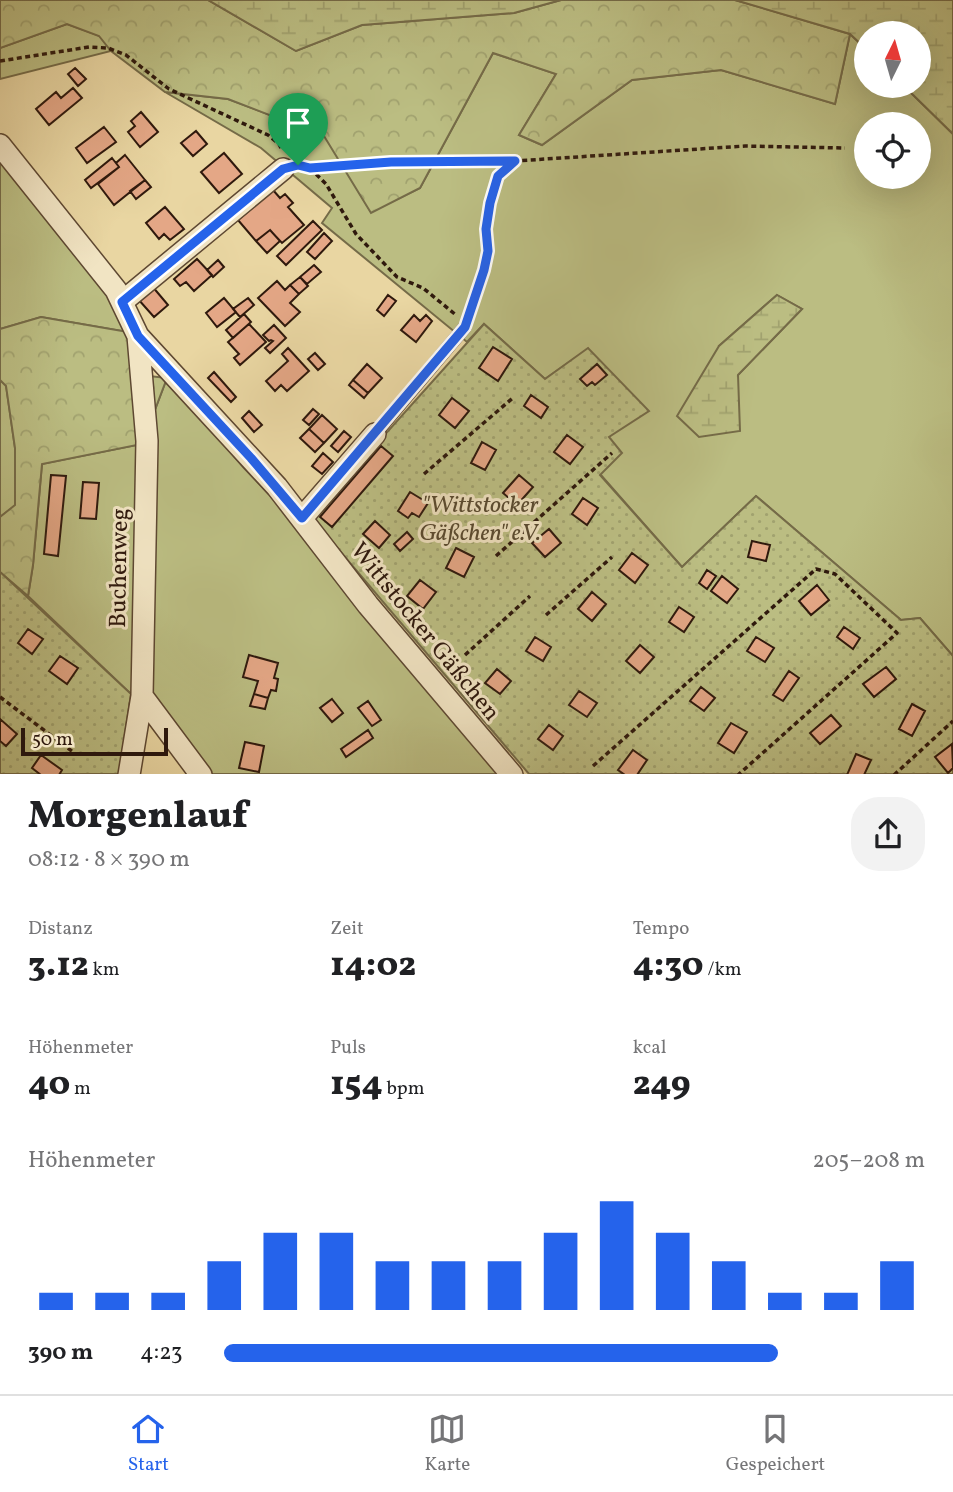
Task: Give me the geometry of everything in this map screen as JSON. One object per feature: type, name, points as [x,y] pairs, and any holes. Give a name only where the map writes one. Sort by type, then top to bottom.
[{"type":"street","name":"Wittstocker Gäßchen","points":[[0,145],[116,290],[138,336],[251,458],[302,518],[368,605],[511,774]]},
{"type":"street","points":[[122,302],[283,169]]},
{"type":"street","name":"Wittstocker Gäßchen","points":[[138,336],[147,441]]},
{"type":"street","points":[[302,518],[375,434]]},
{"type":"street","name":"Buchenweg","points":[[129,774],[142,696],[147,441]]},
{"type":"street","points":[[142,696],[200,774]]},
{"type":"lane","points":[[375,434],[465,327]]},
{"type":"path","points":[[0,61],[89,47],[108,48],[126,55],[169,89],[268,135],[279,144],[284,156],[283,169],[298,165],[310,168],[391,162],[515,161],[745,146],[845,148]]},
{"type":"path","points":[[465,327],[484,270],[488,251],[486,229],[498,176],[515,161]]},
{"type":"path","points":[[310,168],[326,184],[356,234],[397,276],[423,288],[454,311],[465,327]]},
{"type":"path","points":[[425,474],[514,397]]},
{"type":"path","points":[[496,556],[612,453]]},
{"type":"path","points":[[546,615],[612,557]]},
{"type":"path","points":[[593,766],[816,569],[835,573],[897,633],[739,774]]},
{"type":"path","points":[[465,655],[530,596]]},
{"type":"path","points":[[0,697],[73,752]]},
{"type":"path","points":[[895,774],[953,721]]},
{"type":"green space","points":[[0,0],[208,0],[296,51],[362,25],[514,13],[561,0],[735,0],[850,34],[835,104],[721,70],[632,80],[542,145],[519,135],[556,74],[493,53],[420,188],[371,213],[324,136],[228,99],[165,92],[111,51],[99,36],[67,24],[0,48]]},
{"type":"green space","points":[[208,0],[561,0],[514,13],[362,25],[296,51]]},
{"type":"green space","points":[[735,0],[953,0],[953,134],[916,98],[931,98],[931,21],[854,21],[854,38],[850,34]]},
{"type":"green space","points":[[67,24],[100,36],[111,51],[0,79],[0,48]]},
{"type":"green space","points":[[850,34],[854,38],[854,98],[916,98],[931,112],[854,112],[854,189],[931,189],[931,112],[953,134],[953,656],[920,618],[901,620],[756,496],[682,567],[600,474],[609,438],[588,349],[545,379],[484,324],[467,342],[322,223],[332,208],[261,148],[165,92],[228,99],[325,136],[371,212],[420,188],[493,53],[556,74],[519,135],[542,145],[632,80],[721,70],[835,104]],"holes":[[[777,295],[802,309],[738,375],[719,346]]]},
{"type":"green space","points":[[0,157],[111,294],[128,332],[41,317],[0,329]]},
{"type":"green space","points":[[777,295],[802,309],[738,375],[740,431],[699,437],[677,416],[719,346]]},
{"type":"green space","points":[[41,317],[128,332],[132,374],[167,378],[142,444],[42,464],[28,596],[0,572],[0,517],[15,505],[15,448],[6,386],[0,380],[0,329]]},
{"type":"green space","name":"\"Wittstocker Gäßchen\" e.V.","points":[[484,324],[545,379],[588,348],[649,411],[609,437],[622,453],[600,475],[682,567],[756,496],[901,620],[920,618],[953,656],[953,774],[529,774],[311,517]]},
{"type":"green space","points":[[167,378],[244,468],[285,511],[502,774],[209,774],[154,703],[131,694],[28,596],[42,464],[142,444]]},
{"type":"green space","points":[[0,380],[6,385],[15,448],[15,506],[0,517]]},
{"type":"green space","points":[[0,572],[131,694],[119,774],[0,774]]},
{"type":"building","points":[[75,68],[86,79],[78,86],[68,74]]},
{"type":"building","points":[[73,88],[82,98],[49,125],[36,109],[56,92],[61,98]]},
{"type":"building","points":[[141,112],[158,132],[140,147],[128,132],[135,126],[131,121]]},
{"type":"building","points":[[104,127],[116,142],[87,163],[76,148]]},
{"type":"building","points":[[196,131],[207,144],[193,156],[181,143]]},
{"type":"building","points":[[224,153],[242,174],[219,193],[201,172]]},
{"type":"building","points":[[125,155],[145,180],[114,205],[98,184],[119,167],[116,163]]},
{"type":"building","points":[[112,158],[119,167],[91,188],[85,180]]},
{"type":"building","points":[[145,180],[151,187],[136,199],[130,191]]},
{"type":"building","points":[[273,190],[280,198],[285,194],[293,203],[288,207],[304,225],[282,243],[270,230],[256,241],[238,220]]},
{"type":"building","points":[[165,207],[184,229],[170,240],[164,234],[159,239],[146,223]]},
{"type":"building","points":[[313,221],[322,230],[286,265],[277,256]]},
{"type":"building","points":[[270,230],[280,241],[267,253],[256,241]]},
{"type":"building","points":[[324,233],[332,241],[315,259],[307,252]]},
{"type":"building","points":[[197,259],[212,275],[194,291],[186,282],[180,286],[174,279]]},
{"type":"building","points":[[218,260],[224,267],[213,277],[207,270]]},
{"type":"building","points":[[314,265],[321,272],[307,284],[300,277]]},
{"type":"building","points":[[300,277],[308,286],[299,294],[290,285]]},
{"type":"building","points":[[277,281],[285,290],[290,285],[299,294],[290,303],[300,312],[285,326],[258,298]]},
{"type":"building","points":[[152,286],[168,305],[154,317],[138,299]]},
{"type":"building","points":[[388,295],[396,301],[384,316],[377,310]]},
{"type":"building","points":[[224,298],[236,312],[217,327],[206,313]]},
{"type":"building","points":[[248,298],[254,305],[240,317],[233,309]]},
{"type":"building","points":[[244,314],[251,322],[233,338],[226,330]]},
{"type":"building","points":[[414,315],[420,321],[426,315],[432,321],[416,342],[401,330]]},
{"type":"building","points":[[249,324],[266,342],[240,365],[234,358],[239,354],[228,342]]},
{"type":"building","points":[[274,325],[286,338],[270,353],[265,348],[273,341],[263,335]]},
{"type":"building","points":[[493,347],[512,359],[498,381],[479,368]]},
{"type":"building","points":[[288,348],[309,371],[287,391],[281,385],[275,391],[266,381],[288,361],[282,354]]},
{"type":"building","points":[[315,353],[325,364],[318,370],[308,359]]},
{"type":"building","points":[[367,364],[382,378],[368,393],[353,380]]},
{"type":"building","points":[[597,364],[607,375],[595,385],[592,382],[587,386],[580,379]]},
{"type":"building","points":[[214,372],[236,397],[231,402],[208,378]]},
{"type":"building","points":[[353,380],[368,393],[364,398],[349,385]]},
{"type":"building","points":[[531,395],[548,407],[541,418],[524,406]]},
{"type":"building","points":[[452,398],[469,411],[455,428],[439,415]]},
{"type":"building","points":[[313,409],[319,414],[309,425],[303,420]]},
{"type":"building","points":[[249,411],[262,425],[254,432],[242,418]]},
{"type":"building","points":[[322,415],[337,429],[324,443],[309,429]]},
{"type":"building","points":[[309,429],[324,443],[315,452],[300,438]]},
{"type":"building","points":[[344,431],[351,437],[338,452],[331,446]]},
{"type":"building","points":[[567,435],[583,447],[570,464],[554,452]]},
{"type":"building","points":[[482,442],[496,450],[485,470],[471,463]]},
{"type":"building","points":[[381,446],[393,456],[332,527],[320,517]]},
{"type":"building","points":[[323,453],[333,462],[322,474],[312,466]]},
{"type":"building","points":[[51,475],[66,476],[58,556],[44,554]]},
{"type":"building","points":[[519,475],[533,487],[517,505],[503,493]]},
{"type":"building","points":[[83,482],[99,483],[96,519],[80,518]]},
{"type":"building","points":[[410,492],[428,503],[419,517],[412,513],[408,518],[398,511]]},
{"type":"building","points":[[583,498],[598,508],[587,525],[572,514]]},
{"type":"building","points":[[375,521],[390,535],[379,548],[363,534]]},
{"type":"building","points":[[549,529],[561,543],[545,557],[532,543]]},
{"type":"building","points":[[407,532],[413,539],[400,551],[394,544]]},
{"type":"building","points":[[752,541],[770,545],[766,561],[748,557]]},
{"type":"building","points":[[456,548],[474,557],[464,577],[446,568]]},
{"type":"building","points":[[632,553],[648,565],[635,583],[619,570]]},
{"type":"building","points":[[707,570],[716,576],[707,589],[699,583]]},
{"type":"building","points":[[722,576],[738,589],[727,603],[711,591]]},
{"type":"building","points":[[420,580],[436,592],[423,609],[407,596]]},
{"type":"building","points":[[817,585],[829,600],[811,615],[799,601]]},
{"type":"building","points":[[592,592],[606,604],[592,621],[578,609]]},
{"type":"building","points":[[679,607],[694,617],[684,632],[669,622]]},
{"type":"building","points":[[844,627],[860,638],[853,649],[837,637]]},
{"type":"building","points":[[28,629],[43,639],[32,654],[18,643]]},
{"type":"building","points":[[535,637],[551,647],[543,661],[526,651]]},
{"type":"building","points":[[756,637],[774,648],[765,662],[747,651]]},
{"type":"building","points":[[640,645],[654,657],[640,673],[626,661]]},
{"type":"building","points":[[249,655],[278,663],[274,678],[278,679],[276,691],[271,690],[268,698],[254,694],[258,681],[243,677]]},
{"type":"building","points":[[60,656],[78,668],[67,684],[49,671]]},
{"type":"building","points":[[886,667],[896,679],[874,697],[863,684]]},
{"type":"building","points":[[497,669],[511,681],[500,694],[485,683]]},
{"type":"building","points":[[789,671],[799,678],[783,701],[773,695]]},
{"type":"building","points":[[701,687],[715,698],[704,711],[690,701]]},
{"type":"building","points":[[579,691],[597,703],[587,717],[569,705]]},
{"type":"building","points":[[254,694],[268,698],[265,709],[250,706]]},
{"type":"building","points":[[332,699],[343,713],[332,722],[320,708]]},
{"type":"building","points":[[368,701],[381,720],[372,726],[358,708]]},
{"type":"building","points":[[912,704],[925,711],[912,736],[899,729]]},
{"type":"building","points":[[831,715],[841,726],[820,744],[810,733]]},
{"type":"building","points":[[0,719],[17,734],[6,746],[0,741]]},
{"type":"building","points":[[731,723],[747,732],[734,753],[718,743]]},
{"type":"building","points":[[549,725],[563,736],[553,750],[538,739]]},
{"type":"building","points":[[368,730],[373,738],[346,757],[341,749]]},
{"type":"building","points":[[245,742],[264,746],[259,772],[239,768]]},
{"type":"building","points":[[952,744],[953,768],[948,773],[935,757]]},
{"type":"building","points":[[633,750],[647,760],[638,774],[624,774],[618,770]]},
{"type":"building","points":[[856,754],[871,760],[864,774],[847,774]]},
{"type":"building","points":[[41,755],[62,770],[60,774],[40,774],[32,768]]},
{"type":"route","points":[[515,161],[498,176],[486,229],[488,251],[484,270],[465,327],[302,518],[251,458],[138,336],[122,302],[283,169],[298,165],[310,168],[391,162],[515,161]]}]
